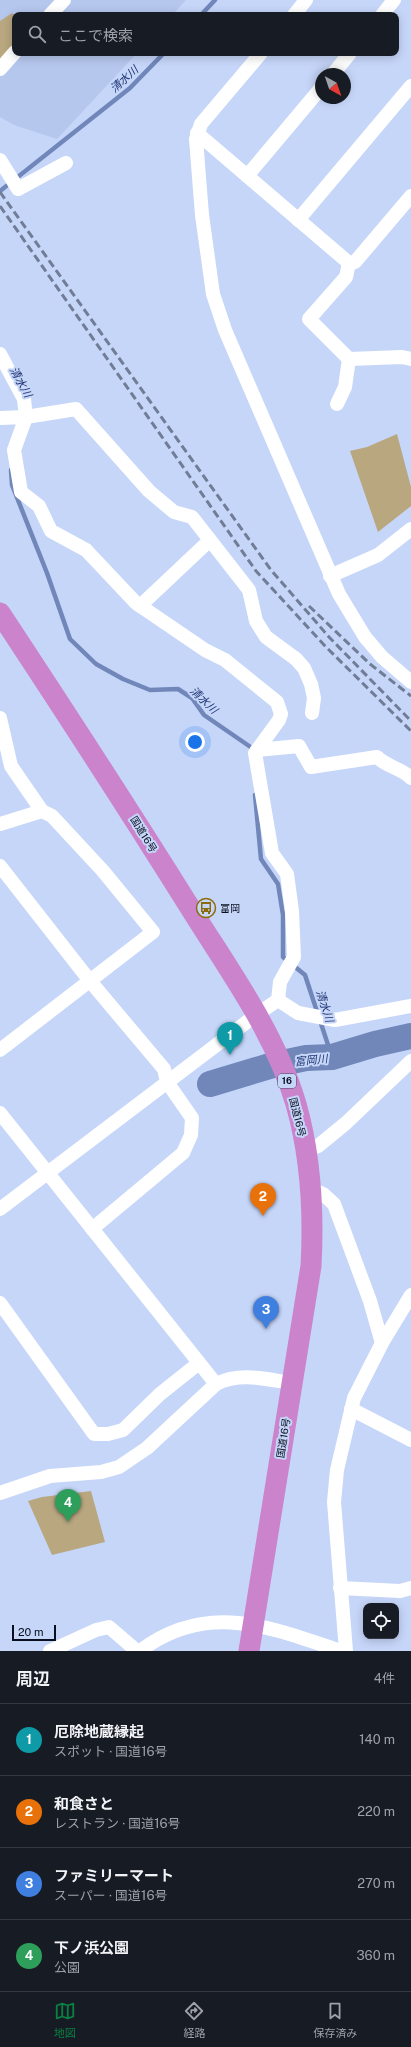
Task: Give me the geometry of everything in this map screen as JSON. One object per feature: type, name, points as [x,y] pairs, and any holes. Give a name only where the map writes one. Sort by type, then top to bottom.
[{"type":"highway","name":"国道16号","points":[[0,613],[88,745],[256,1015],[280,1062],[295,1103],[306,1150],[311,1189],[312,1238],[310,1266],[252,1624],[249,1651]]},
{"type":"street","points":[[53,12],[64,0]]},
{"type":"street","points":[[296,12],[306,0]]},
{"type":"street","points":[[384,12],[394,0]]},
{"type":"street","points":[[0,69],[12,55]]},
{"type":"street","points":[[258,56],[201,124],[197,133],[197,160],[202,215],[213,294],[225,330],[330,576],[366,637],[382,657],[411,682]]},
{"type":"street","points":[[338,68],[348,56]]},
{"type":"street","points":[[298,220],[411,86]]},
{"type":"street","points":[[247,176],[315,95]]},
{"type":"street","points":[[197,133],[349,263],[356,262],[411,196]]},
{"type":"street","points":[[0,160],[18,189],[66,163]]},
{"type":"street","points":[[349,263],[346,277],[309,320],[349,359],[402,357],[411,359]]},
{"type":"street","points":[[0,354],[24,399],[26,417],[14,450],[21,492],[39,506],[51,531],[86,550],[140,606],[205,650],[225,660],[277,702],[281,714],[255,753],[272,853],[286,874],[292,911],[294,957],[280,982],[278,1000],[0,1208]]},
{"type":"street","points":[[337,404],[345,387],[349,359]]},
{"type":"street","points":[[0,418],[26,417],[76,410],[148,492],[174,512],[192,517],[249,590],[256,621],[266,637],[296,659],[304,668],[311,684],[314,698],[312,713]]},
{"type":"street","points":[[330,576],[378,555],[411,528]]},
{"type":"street","points":[[140,606],[210,540]]},
{"type":"street","points":[[0,718],[5,767],[42,810],[52,816],[98,866],[153,932],[0,1050]]},
{"type":"street","points":[[257,750],[299,746],[311,766],[377,757],[384,764],[407,774],[411,778]]},
{"type":"street","points":[[0,824],[42,810]]},
{"type":"street","points":[[0,866],[90,982],[164,1069],[167,1082],[192,1118],[191,1135],[183,1153],[92,1229]]},
{"type":"street","points":[[278,1000],[298,1013],[335,1020],[411,1006]]},
{"type":"street","points":[[306,1150],[318,1146],[346,1123],[411,1061]]},
{"type":"street","points":[[0,1113],[216,1384]]},
{"type":"street","points":[[311,1189],[323,1194],[334,1204],[370,1301],[382,1344]]},
{"type":"street","points":[[346,1651],[334,1502],[337,1470],[354,1398],[382,1344],[411,1295]]},
{"type":"street","points":[[0,1302],[94,1434],[108,1434],[123,1430],[160,1394],[199,1363]]},
{"type":"street","points":[[0,1493],[50,1476],[101,1472],[119,1467],[147,1448],[216,1384],[228,1378],[242,1376],[292,1383]]},
{"type":"street","points":[[351,1409],[411,1440]]},
{"type":"street","points":[[340,1588],[400,1591],[411,1588]]},
{"type":"street","points":[[140,1651],[161,1636],[202,1624],[227,1622],[266,1626],[341,1651]]},
{"type":"street","points":[[50,1651],[96,1630],[108,1627],[137,1651]]},
{"type":"shaded area","points":[[0,0],[186,0],[175,12],[12,12],[12,56],[134,56],[57,139],[14,125],[0,117]]},
{"type":"shaded area","points":[[12,13],[12,48],[0,60],[0,21]]},
{"type":"shaded area","points":[[397,434],[411,487],[411,506],[378,532],[350,451],[367,447]]},
{"type":"shaded area","points":[[91,1491],[105,1542],[52,1555],[28,1501],[42,1497]]},
{"type":"waterway","name":"清水川","points":[[204,12],[215,0]]},
{"type":"waterway","name":"清水川","points":[[0,191],[130,88],[161,56]]},
{"type":"waterway","name":"清水川","points":[[11,470],[12,485],[47,573],[70,639],[96,664],[123,679],[150,690],[178,689],[192,698],[204,715],[252,748],[252,751]]},
{"type":"waterway","name":"清水川","points":[[255,795],[261,859],[278,884],[283,915],[283,957],[305,975],[332,1057]]},
{"type":"waterway","name":"富岡川","points":[[210,1084],[273,1065],[306,1058],[332,1057],[375,1044],[411,1036]]},
{"type":"railway","points":[[0,192],[271,570],[329,637],[411,721]]},
{"type":"railway","points":[[0,206],[256,571],[326,647],[411,731]]},
{"type":"railway","points":[[309,606],[370,664],[411,696]]},
{"type":"place","name":"富岡","points":[[206,908]]},
{"type":"place","name":"厄除地蔵縁起","points":[[230,1055]]},
{"type":"place","name":"和食さと","points":[[263,1216]]},
{"type":"place","name":"ファミリーマート","points":[[266,1329]]},
{"type":"place","name":"下ノ浜公園","points":[[68,1522]]}]
